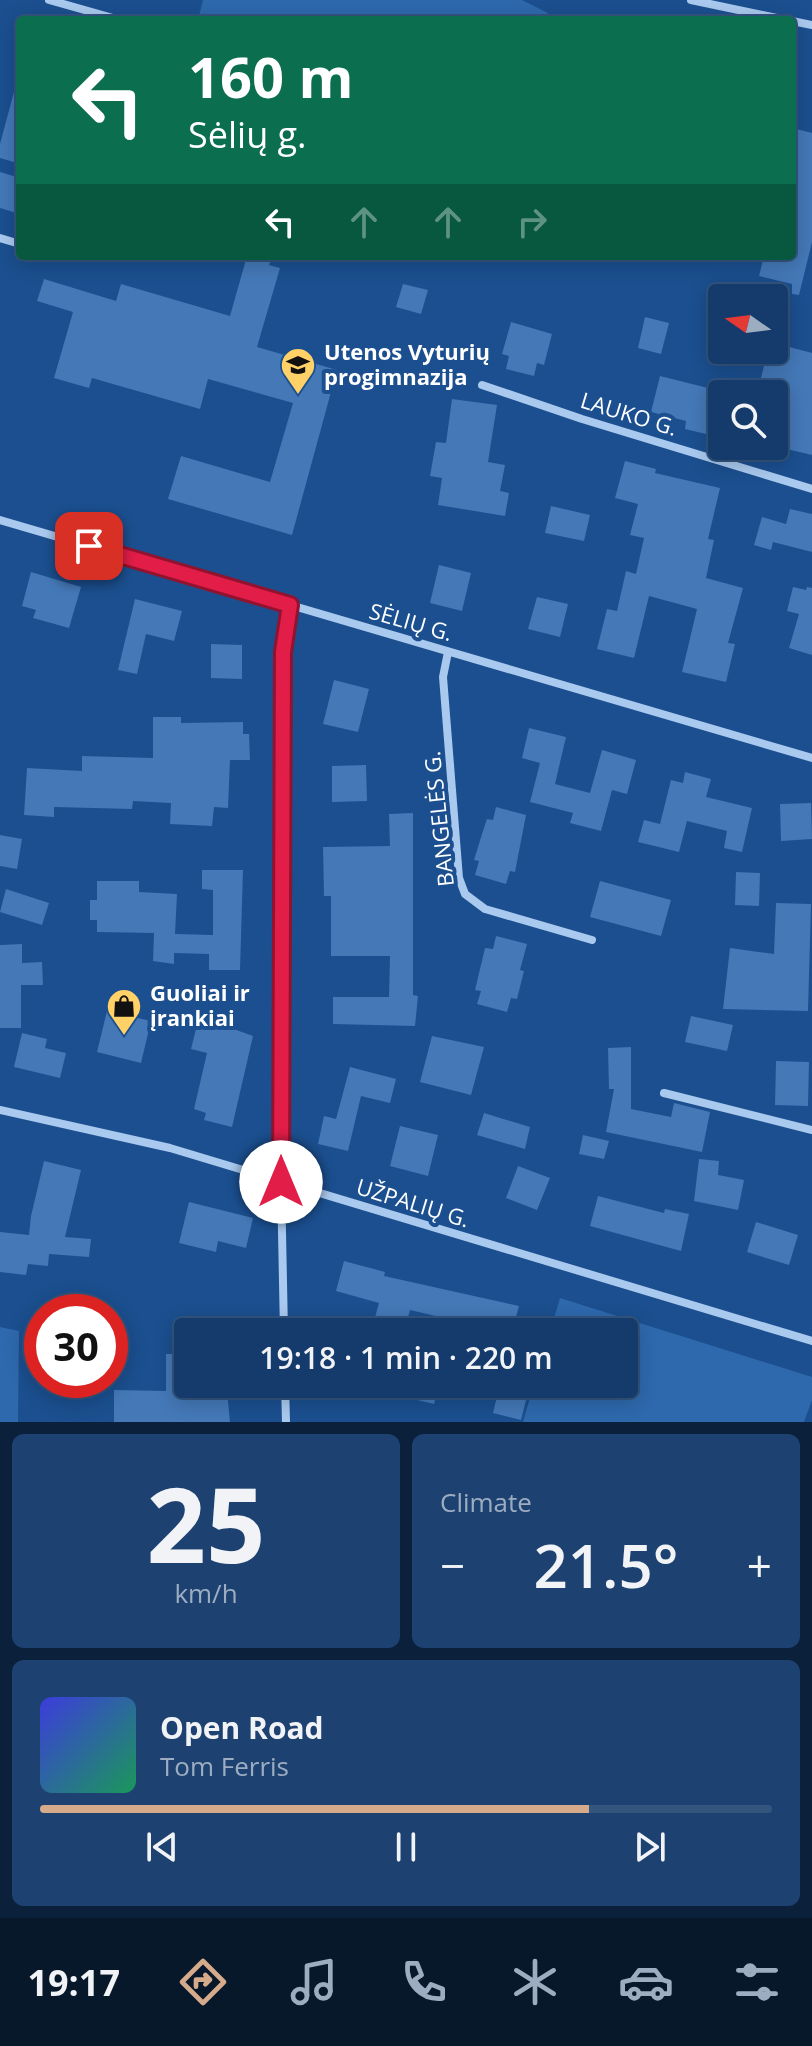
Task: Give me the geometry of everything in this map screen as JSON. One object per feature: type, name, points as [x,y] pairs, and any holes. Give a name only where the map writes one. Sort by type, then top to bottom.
[{"type":"street","points":[[49,0],[106,16]]},
{"type":"street","points":[[691,0],[766,16]]},
{"type":"street","name":"LAUKO G.","points":[[482,385],[812,489]]},
{"type":"street","name":"SĖLIŲ G.","points":[[0,520],[812,758]]},
{"type":"street","points":[[284,1318],[281,1182],[283,652],[290,605]]},
{"type":"street","name":"BANGELĖS G.","points":[[448,652],[443,677],[459,878],[465,894],[485,909],[592,940]]},
{"type":"street","points":[[664,1093],[812,1130]]},
{"type":"street","name":"UŽPALIŲ G.","points":[[0,1110],[170,1148],[812,1341]]},
{"type":"street","points":[[285,1398],[286,1422]]},
{"type":"shaded area","points":[[203,0],[522,0],[550,16],[199,16]]},
{"type":"shaded area","points":[[560,1298],[624,1318],[554,1318]]},
{"type":"shaded area","points":[[638,1322],[812,1377],[812,1400],[804,1422],[523,1422],[530,1398],[638,1398]]},
{"type":"shaded area","points":[[0,1327],[19,1331],[18,1422],[0,1422]]},
{"type":"building","points":[[16,92],[16,163],[0,158],[0,144]]},
{"type":"building","points":[[796,129],[812,133],[812,242],[799,295],[792,294],[792,284],[759,276],[763,260],[796,260]]},
{"type":"building","points":[[0,172],[16,177],[16,213],[0,208]]},
{"type":"building","name":"Utenos Vyturių progimnazija","points":[[246,260],[271,260],[269,265],[280,268],[257,347],[337,370],[292,535],[168,499],[181,456],[270,482],[293,403],[208,379],[200,409],[92,378],[89,388],[54,378],[73,312],[37,301],[44,279],[116,301],[121,284],[230,316]]},
{"type":"building","points":[[403,284],[428,290],[421,314],[396,307]]},
{"type":"building","points":[[645,317],[669,323],[661,354],[638,348]]},
{"type":"building","points":[[511,322],[552,334],[544,365],[537,363],[534,376],[506,369],[509,356],[502,354]]},
{"type":"building","points":[[788,347],[812,353],[812,455],[788,449],[788,380],[760,380],[764,364],[788,364]]},
{"type":"building","points":[[660,376],[708,388],[706,434],[685,429],[686,421],[651,412]]},
{"type":"building","points":[[452,399],[497,405],[488,462],[505,465],[500,491],[509,493],[505,516],[438,505],[442,478],[430,476],[436,442],[446,443]]},
{"type":"building","points":[[625,461],[656,469],[655,473],[720,488],[708,539],[714,540],[706,578],[743,588],[728,643],[735,644],[726,682],[682,672],[697,609],[649,596],[634,658],[597,649],[607,609],[617,611],[626,571],[636,574],[644,538],[630,535],[638,504],[615,498]]},
{"type":"building","points":[[551,506],[590,515],[584,541],[545,533]]},
{"type":"building","points":[[790,509],[812,514],[812,552],[773,542],[771,550],[754,545],[762,517],[786,524]]},
{"type":"building","points":[[439,565],[471,573],[462,611],[430,603]]},
{"type":"building","points":[[31,572],[81,587],[69,628],[33,618],[36,610],[22,606]]},
{"type":"building","points":[[793,587],[812,588],[812,655],[789,648],[799,614],[787,611]]},
{"type":"building","points":[[537,597],[568,604],[560,637],[528,629]]},
{"type":"building","points":[[135,599],[182,611],[174,641],[146,634],[137,674],[118,670]]},
{"type":"building","points":[[211,644],[242,645],[242,679],[211,678]]},
{"type":"building","points":[[334,680],[369,689],[358,732],[323,724]]},
{"type":"building","points":[[153,717],[181,717],[181,723],[243,722],[243,734],[249,734],[250,760],[230,760],[228,808],[214,807],[212,826],[170,824],[171,803],[133,801],[132,809],[54,807],[54,817],[24,815],[27,768],[82,771],[82,756],[153,758]]},
{"type":"building","points":[[529,728],[566,737],[555,784],[590,793],[602,750],[636,760],[627,794],[612,790],[601,831],[570,823],[573,813],[530,802],[540,763],[522,758]]},
{"type":"building","points":[[366,765],[367,801],[332,802],[332,766]]},
{"type":"building","points":[[685,772],[711,779],[706,797],[752,808],[742,852],[724,848],[727,831],[687,821],[679,852],[638,842],[644,820],[660,824],[671,780],[683,783]]},
{"type":"building","points":[[811,803],[812,839],[781,841],[780,804]]},
{"type":"building","points":[[496,807],[526,815],[515,872],[510,871],[506,884],[475,875],[479,861],[474,860],[482,834],[487,819],[493,820]]},
{"type":"building","points":[[413,813],[413,995],[418,996],[415,1026],[333,1024],[333,997],[389,997],[390,956],[331,956],[331,896],[324,896],[323,847],[390,846],[389,814]]},
{"type":"building","points":[[0,835],[22,839],[17,869],[0,866]]},
{"type":"building","points":[[202,870],[243,870],[240,970],[209,970],[209,954],[174,953],[174,964],[153,961],[154,933],[97,932],[97,920],[90,920],[90,900],[97,900],[97,881],[139,881],[139,892],[177,894],[175,934],[213,935],[213,890],[202,889]]},
{"type":"building","points":[[736,872],[760,873],[759,906],[735,905]]},
{"type":"building","points":[[600,881],[671,900],[661,936],[590,917]]},
{"type":"building","points":[[6,889],[49,903],[42,925],[0,912]]},
{"type":"building","points":[[776,903],[811,904],[808,1011],[723,1009],[730,948],[774,954]]},
{"type":"building","points":[[496,936],[527,944],[517,999],[511,998],[507,1012],[477,1004],[481,991],[475,990],[485,948],[493,949]]},
{"type":"building","points":[[22,944],[22,963],[42,962],[43,985],[21,985],[21,1028],[0,1028],[0,945]]},
{"type":"building","name":"Guoliai ir įrankiai","points":[[107,1011],[151,1021],[141,1063],[97,1052]]},
{"type":"building","points":[[691,1016],[733,1025],[727,1051],[685,1042]]},
{"type":"building","points":[[217,1023],[253,1036],[232,1127],[204,1120],[206,1113],[194,1109],[207,1053],[191,1049],[197,1025],[215,1030]]},
{"type":"building","points":[[22,1033],[47,1039],[45,1048],[66,1053],[60,1078],[14,1067]]},
{"type":"building","points":[[432,1036],[484,1047],[471,1095],[420,1082]]},
{"type":"building","points":[[631,1047],[631,1109],[671,1117],[674,1103],[710,1112],[702,1152],[606,1132],[614,1089],[609,1089],[608,1048]]},
{"type":"building","points":[[776,1061],[809,1062],[808,1106],[775,1105]]},
{"type":"building","points":[[350,1067],[396,1079],[390,1103],[361,1096],[348,1151],[318,1144],[324,1116],[336,1119]]},
{"type":"building","points":[[484,1113],[530,1127],[525,1149],[477,1135]]},
{"type":"building","points":[[400,1126],[438,1135],[428,1176],[390,1166]]},
{"type":"building","points":[[583,1135],[609,1141],[604,1159],[579,1154]]},
{"type":"building","points":[[699,1159],[719,1161],[718,1175],[744,1180],[738,1210],[694,1201]]},
{"type":"building","points":[[44,1161],[81,1170],[65,1237],[91,1239],[89,1257],[49,1254],[48,1266],[28,1264],[26,1275],[0,1272],[0,1232],[29,1235]]},
{"type":"building","points":[[518,1166],[550,1178],[537,1210],[506,1198]]},
{"type":"building","points":[[598,1196],[664,1213],[665,1209],[689,1214],[681,1251],[590,1226]]},
{"type":"building","points":[[189,1202],[253,1218],[246,1248],[218,1241],[216,1252],[179,1243]]},
{"type":"building","points":[[756,1222],[798,1235],[789,1265],[747,1252]]},
{"type":"building","points":[[344,1261],[385,1272],[384,1276],[519,1306],[516,1318],[444,1318],[410,1310],[408,1318],[375,1318],[379,1303],[336,1291]]},
{"type":"building","points":[[166,1354],[174,1354],[174,1398],[228,1398],[230,1422],[114,1422],[114,1398],[128,1398],[128,1390],[166,1391]]},
{"type":"building","points":[[409,1398],[436,1398],[434,1404]]},
{"type":"building","points":[[497,1398],[526,1398],[521,1420],[493,1413]]},
{"type":"place","name":"Utenos Vyturių progimnazija","points":[[298,396]]},
{"type":"place","name":"Guoliai ir įrankiai","points":[[124,1037]]},
{"type":"route","points":[[89,546],[290,605],[283,652],[281,1182]]}]
